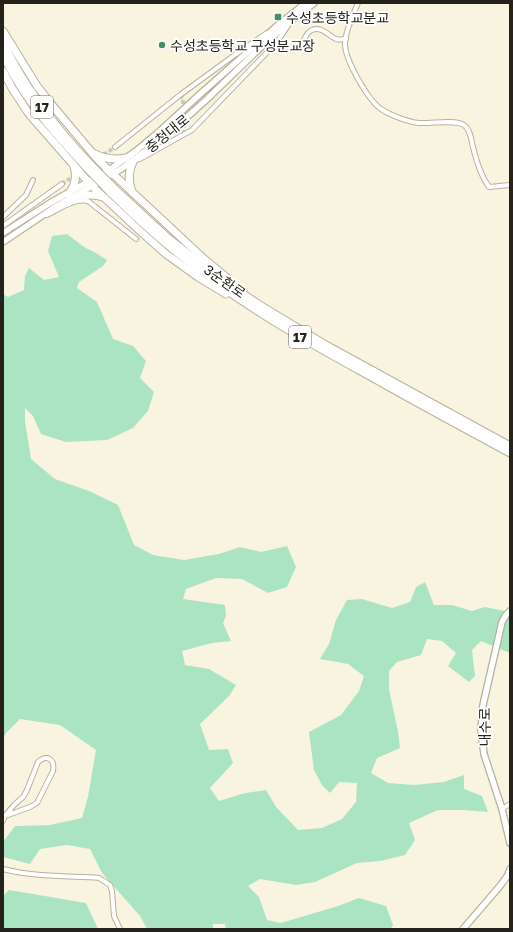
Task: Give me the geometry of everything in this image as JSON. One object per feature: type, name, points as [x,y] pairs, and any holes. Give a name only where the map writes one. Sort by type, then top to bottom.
[{"type":"highway","points":[[3,31],[50,104],[99,161],[215,268],[271,312]]},
{"type":"highway","name":"3순환로","points":[[3,42],[39,104],[110,193],[147,227],[192,264],[240,299],[285,328],[510,453]]},
{"type":"highway","name":"3순환로","points":[[3,55],[20,87],[31,103],[48,125],[89,167]]},
{"type":"highway","points":[[3,71],[29,114],[74,166],[98,192],[110,193]]},
{"type":"highway","points":[[92,153],[107,159],[126,158]]},
{"type":"highway","points":[[132,192],[129,175],[130,168],[134,160]]},
{"type":"highway","points":[[82,174],[99,161]]},
{"type":"highway","points":[[74,166],[76,178],[70,195],[98,196],[110,193]]},
{"type":"highway","points":[[98,192],[113,174]]},
{"type":"highway","name":"3순환로","points":[[110,193],[146,218],[189,255],[214,274],[271,312],[336,351],[510,446]]},
{"type":"main road","name":"충청대로","points":[[113,174],[126,158],[160,131],[277,26],[306,3]]},
{"type":"main road","name":"충청대로","points":[[3,234],[50,203],[113,174],[134,160],[171,131],[206,100],[261,47],[314,3]]},
{"type":"main road","name":"충청대로","points":[[3,242],[70,195]]},
{"type":"main road","name":"내수로","points":[[510,611],[502,622],[485,695],[482,720],[484,754],[502,809],[510,843]]},
{"type":"main road","points":[[463,929],[500,886],[508,875],[510,869]]},
{"type":"street","points":[[358,3],[347,34],[345,44],[346,53],[350,63],[372,101],[381,109],[393,115],[418,123],[454,122],[465,126],[470,134],[481,170],[489,187],[510,185]]},
{"type":"street","points":[[134,160],[140,159],[192,130],[277,42],[293,19]]},
{"type":"street","points":[[115,147],[180,95],[248,45],[277,26]]},
{"type":"street","points":[[304,40],[309,31],[318,29],[337,40],[346,39]]},
{"type":"street","points":[[3,217],[26,195],[33,180]]},
{"type":"street","points":[[3,226],[62,184]]},
{"type":"street","points":[[29,224],[58,209],[83,200],[96,206],[136,240]]},
{"type":"street","points":[[3,821],[6,816],[14,806],[23,797],[38,762],[47,758],[52,760],[54,765],[53,770],[37,803],[6,816]]},
{"type":"street","points":[[502,809],[510,804]]},
{"type":"street","points":[[3,869],[20,873],[99,878],[110,885],[112,891],[114,916],[120,929]]},
{"type":"green space","points":[[67,234],[84,247],[107,260],[103,266],[79,282],[77,288],[97,302],[113,339],[133,346],[146,361],[140,378],[154,392],[148,411],[133,428],[107,440],[66,442],[41,434],[33,416],[25,408],[25,421],[31,459],[55,479],[89,491],[118,505],[134,545],[153,555],[184,560],[219,554],[240,547],[261,552],[287,546],[296,567],[287,587],[268,593],[242,579],[216,578],[186,589],[183,599],[225,605],[226,616],[223,623],[231,641],[212,643],[182,651],[185,665],[209,669],[236,685],[229,696],[200,724],[209,750],[228,749],[233,763],[210,788],[219,801],[245,793],[266,790],[276,807],[298,830],[322,828],[342,819],[356,802],[357,783],[339,782],[330,793],[322,785],[314,770],[309,732],[341,715],[359,691],[364,676],[348,664],[320,659],[329,644],[336,620],[347,600],[362,599],[392,608],[410,602],[416,587],[425,582],[434,605],[452,605],[472,611],[485,607],[510,612],[510,653],[481,641],[472,650],[475,676],[469,682],[448,666],[456,653],[442,641],[427,639],[421,655],[397,662],[389,671],[389,689],[400,748],[377,758],[371,773],[388,783],[414,785],[444,782],[464,775],[464,789],[482,796],[488,812],[438,810],[409,823],[415,840],[405,855],[380,861],[357,863],[315,882],[296,885],[260,879],[248,886],[259,897],[267,920],[281,923],[338,906],[359,898],[386,906],[393,925],[391,929],[226,929],[225,924],[213,924],[213,929],[147,929],[140,916],[102,873],[90,849],[67,845],[40,849],[30,864],[3,857],[3,842],[15,826],[50,825],[82,818],[88,797],[96,750],[60,725],[20,719],[6,733],[3,739],[3,294],[8,297],[24,290],[25,276],[29,268],[44,280],[59,277],[48,251],[52,236]]},
{"type":"green space","points":[[9,890],[86,903],[98,929],[3,929],[3,896]]},
{"type":"tunnel","points":[[180,95],[183,99],[184,133]]},
{"type":"tunnel","points":[[89,165],[115,147]]},
{"type":"tunnel","points":[[62,184],[75,175]]},
{"type":"place","name":"수성초등학교분교","points":[[278,17]]},
{"type":"place","name":"수성초등학교 구성분교장","points":[[162,45]]}]
